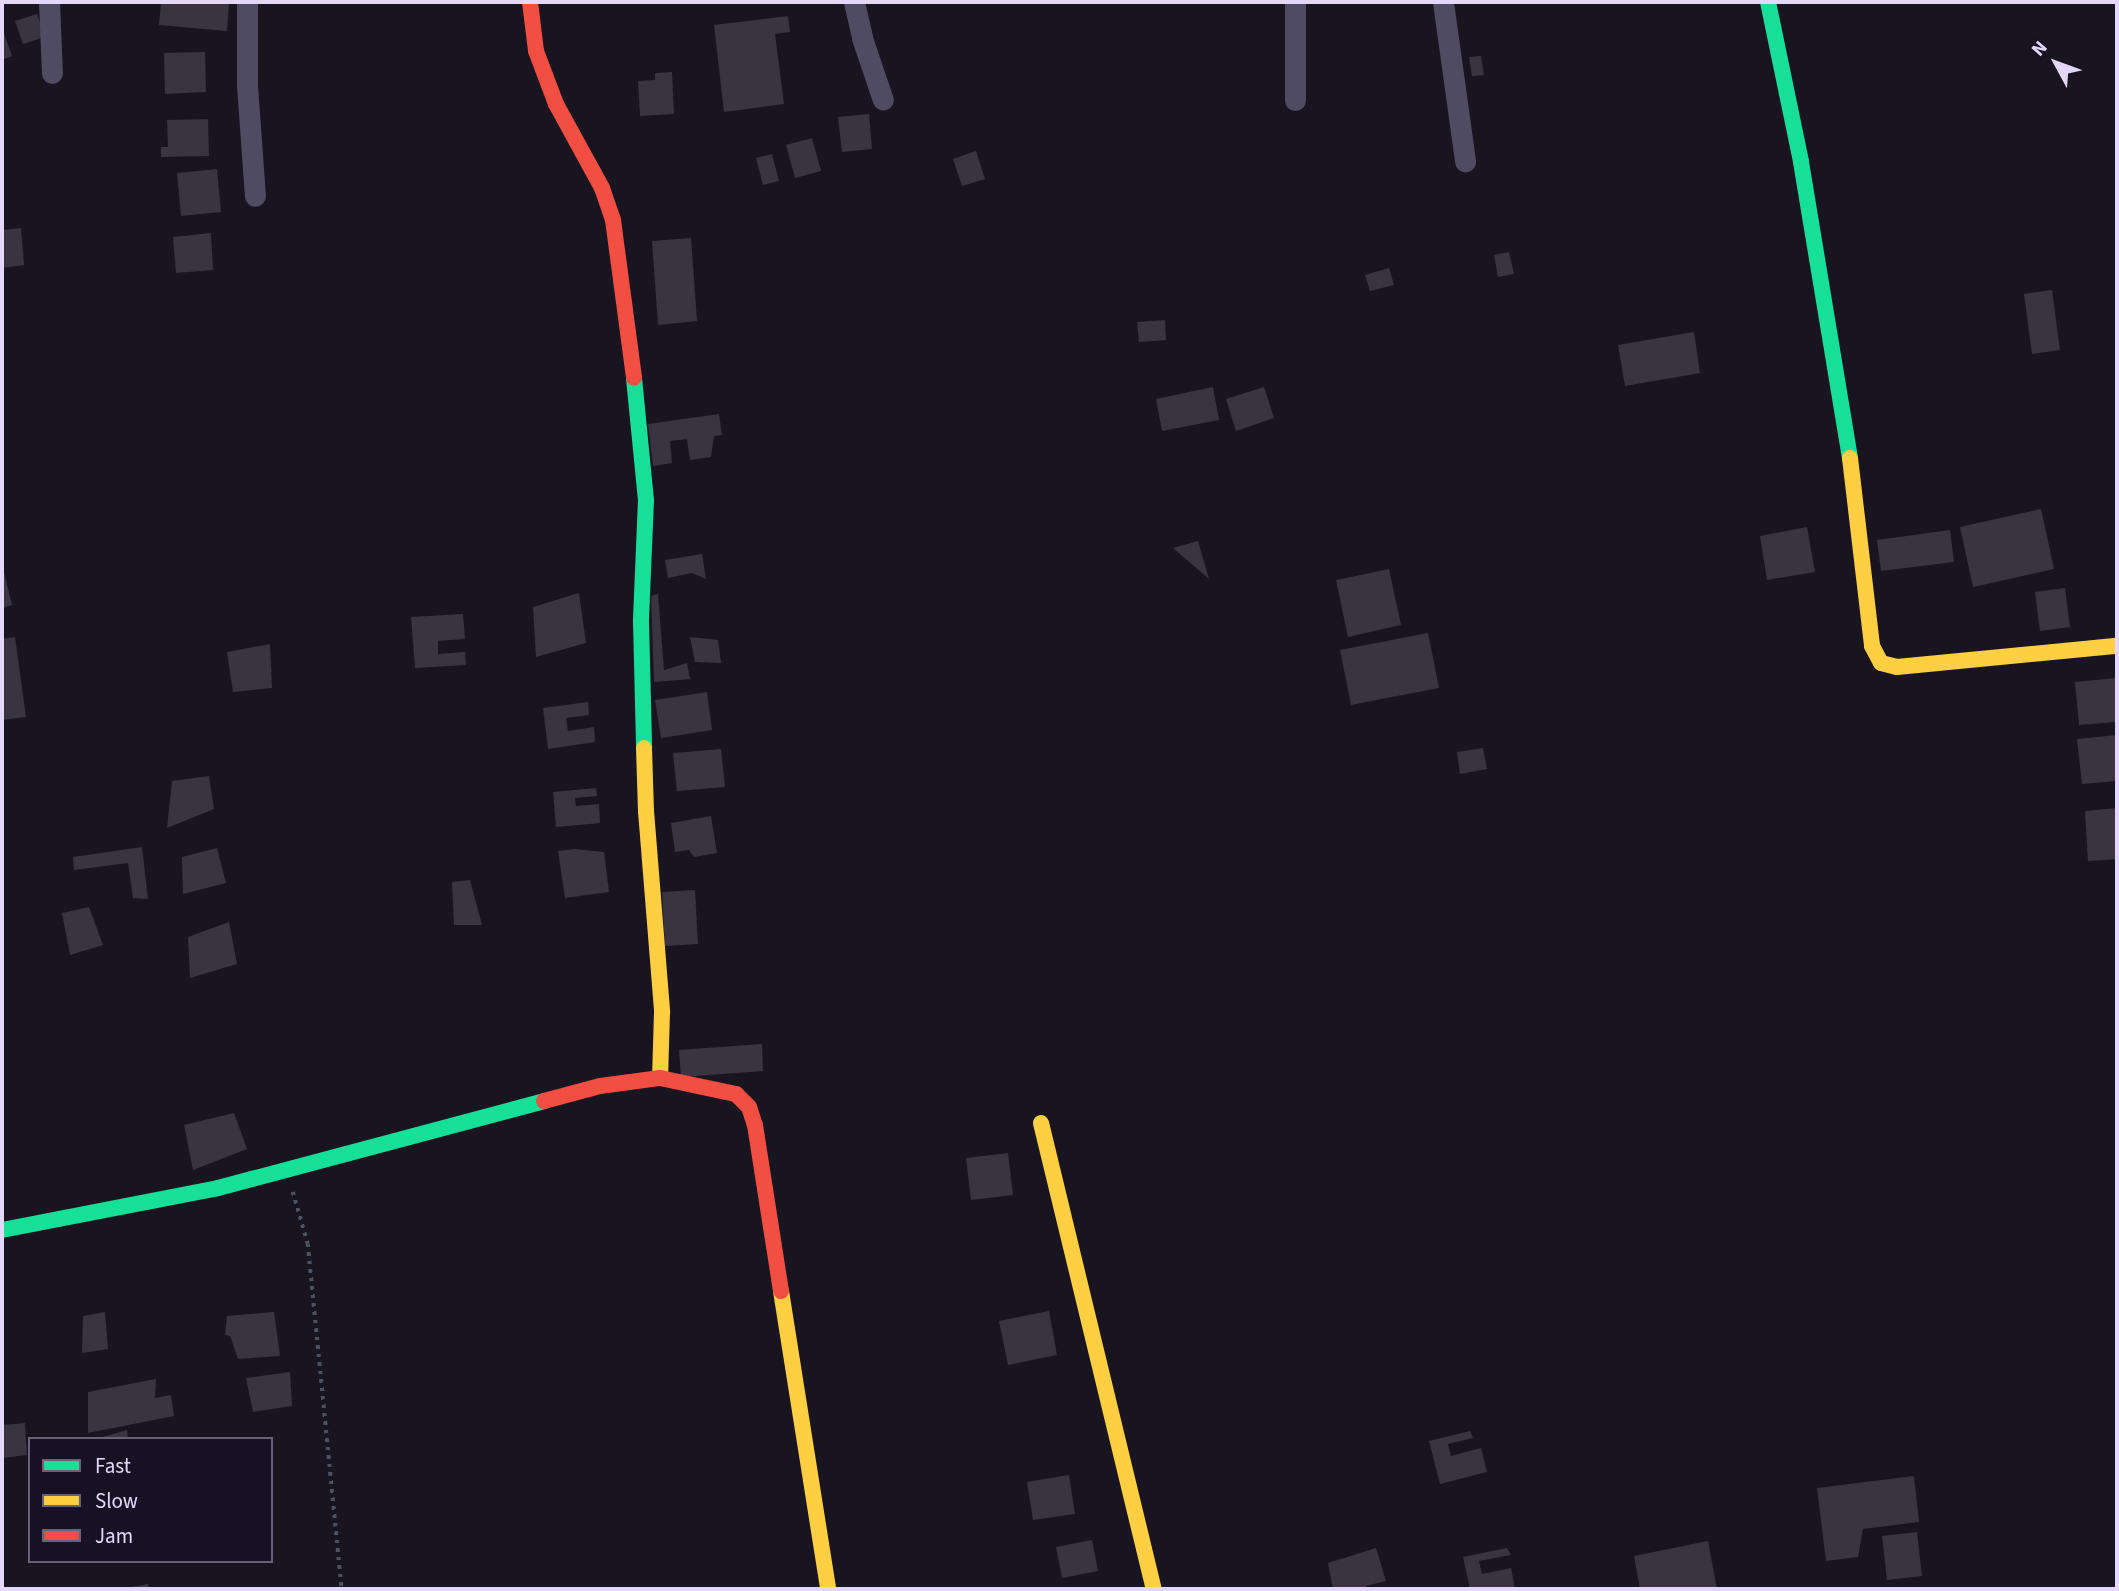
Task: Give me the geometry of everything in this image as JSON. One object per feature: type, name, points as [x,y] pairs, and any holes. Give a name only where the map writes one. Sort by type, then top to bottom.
[{"type":"street","points":[[49,2],[52,73]]},
{"type":"street","points":[[247,2],[247,85],[255,196]]},
{"type":"street","points":[[530,2],[536,51],[556,104],[602,188],[613,220],[645,457],[641,621],[646,811],[662,1012],[660,1078]]},
{"type":"street","points":[[854,2],[883,100]]},
{"type":"street","points":[[1294,100],[1295,2]]},
{"type":"street","points":[[1443,2],[1465,161]]},
{"type":"street","points":[[1768,2],[1801,162],[1845,420],[1871,646],[1881,663],[1897,667],[2117,646]]},
{"type":"street","points":[[2,1230],[219,1188],[600,1086],[660,1078],[736,1094],[749,1107],[755,1125],[828,1589]]},
{"type":"street","points":[[1041,1123],[1154,1589]]},
{"type":"path","points":[[287,1170],[307,1244],[342,1589]]},
{"type":"building","points":[[161,2],[229,3],[227,31],[159,25]]},
{"type":"building","points":[[37,14],[45,37],[23,44],[15,21]]},
{"type":"building","points":[[788,16],[790,32],[775,34],[784,104],[724,112],[714,25]]},
{"type":"building","points":[[2,28],[12,56],[2,60]]},
{"type":"building","points":[[205,52],[206,92],[165,94],[164,53]]},
{"type":"building","points":[[1481,56],[1484,75],[1472,76],[1469,57]]},
{"type":"building","points":[[672,72],[674,114],[640,116],[638,81],[655,80],[655,73]]},
{"type":"building","points":[[869,114],[872,149],[842,152],[838,117]]},
{"type":"building","points":[[208,119],[209,156],[161,157],[161,147],[168,147],[167,120]]},
{"type":"building","points":[[812,138],[821,171],[795,178],[786,145]]},
{"type":"building","points":[[976,151],[985,179],[962,186],[953,159]]},
{"type":"building","points":[[772,154],[779,181],[763,185],[756,158]]},
{"type":"building","points":[[217,169],[221,212],[181,216],[177,173]]},
{"type":"building","points":[[21,228],[24,265],[2,268],[2,230]]},
{"type":"building","points":[[211,233],[213,270],[176,273],[173,237]]},
{"type":"building","points":[[691,238],[697,321],[658,325],[652,241]]},
{"type":"building","points":[[1509,252],[1514,274],[1498,277],[1494,255]]},
{"type":"building","points":[[1389,268],[1394,285],[1370,291],[1365,275]]},
{"type":"building","points":[[2052,290],[2060,350],[2032,354],[2024,294]]},
{"type":"building","points":[[1165,320],[1166,340],[1139,342],[1137,322]]},
{"type":"building","points":[[1694,332],[1700,373],[1625,386],[1618,345]]},
{"type":"building","points":[[1213,387],[1219,420],[1162,431],[1156,399]]},
{"type":"building","points":[[1264,387],[1274,418],[1236,431],[1226,399]]},
{"type":"building","points":[[719,414],[722,435],[714,436],[711,457],[690,460],[687,439],[670,441],[672,463],[653,466],[648,424]]},
{"type":"building","points":[[2041,509],[2054,569],[1973,587],[1960,527]]},
{"type":"building","points":[[1807,527],[1815,572],[1767,580],[1760,536]]},
{"type":"building","points":[[1950,530],[1954,562],[1881,571],[1877,540]]},
{"type":"building","points":[[1198,541],[1209,579],[1173,548]]},
{"type":"building","points":[[702,554],[706,579],[692,573],[668,578],[665,560]]},
{"type":"building","points":[[2,564],[12,605],[2,608]]},
{"type":"building","points":[[1389,569],[1401,625],[1348,637],[1336,580]]},
{"type":"building","points":[[2065,588],[2070,627],[2040,631],[2035,592]]},
{"type":"building","points":[[579,593],[586,643],[536,657],[533,607]]},
{"type":"building","points":[[658,594],[664,670],[687,663],[690,679],[654,682],[651,596]]},
{"type":"building","points":[[463,614],[465,639],[438,641],[438,654],[465,652],[466,665],[415,668],[411,617]]},
{"type":"building","points":[[1428,633],[1439,688],[1351,705],[1340,650]]},
{"type":"building","points":[[15,637],[26,717],[2,720],[2,639]]},
{"type":"building","points":[[690,637],[718,640],[721,663],[695,662]]},
{"type":"building","points":[[270,644],[272,688],[233,692],[227,652]]},
{"type":"building","points":[[2116,678],[2117,722],[2079,725],[2075,682]]},
{"type":"building","points":[[707,692],[712,730],[661,738],[655,700]]},
{"type":"building","points":[[588,702],[589,715],[566,718],[568,731],[594,727],[595,742],[548,749],[543,708]]},
{"type":"building","points":[[2117,735],[2117,781],[2082,784],[2077,739]]},
{"type":"building","points":[[1483,748],[1487,769],[1460,774],[1457,752]]},
{"type":"building","points":[[721,749],[725,787],[677,791],[673,753]]},
{"type":"building","points":[[209,776],[214,809],[167,828],[172,781]]},
{"type":"building","points":[[596,788],[597,796],[575,798],[576,806],[599,804],[600,823],[556,827],[553,792]]},
{"type":"building","points":[[2117,808],[2117,859],[2088,861],[2085,811]]},
{"type":"building","points":[[711,816],[717,853],[694,857],[689,850],[675,852],[671,823]]},
{"type":"building","points":[[142,847],[148,899],[133,898],[128,863],[74,870],[73,857]]},
{"type":"building","points":[[217,848],[226,883],[183,894],[182,857]]},
{"type":"building","points":[[574,849],[604,852],[609,892],[565,898],[558,851]]},
{"type":"building","points":[[470,880],[482,925],[454,925],[452,882]]},
{"type":"building","points":[[695,890],[698,944],[665,946],[662,892]]},
{"type":"building","points":[[89,907],[103,945],[70,955],[62,913]]},
{"type":"building","points":[[229,922],[237,964],[190,978],[188,937]]},
{"type":"building","points":[[762,1044],[763,1071],[681,1077],[679,1050]]},
{"type":"building","points":[[234,1113],[247,1149],[193,1170],[184,1125]]},
{"type":"building","points":[[1008,1153],[1013,1195],[971,1200],[966,1158]]},
{"type":"building","points":[[1049,1311],[1057,1355],[1008,1365],[999,1321]]},
{"type":"building","points":[[105,1312],[108,1349],[82,1353],[83,1316]]},
{"type":"building","points":[[274,1312],[280,1356],[238,1359],[230,1336],[225,1335],[227,1316]]},
{"type":"building","points":[[290,1372],[292,1406],[253,1412],[246,1378]]},
{"type":"building","points":[[156,1379],[155,1398],[171,1395],[174,1416],[88,1433],[88,1392]]},
{"type":"building","points":[[25,1423],[27,1455],[2,1458],[2,1425]]},
{"type":"building","points":[[127,1430],[128,1437],[102,1437]]},
{"type":"building","points":[[1470,1431],[1473,1438],[1448,1444],[1451,1456],[1481,1448],[1487,1472],[1440,1484],[1429,1441]]},
{"type":"building","points":[[1069,1475],[1075,1514],[1033,1520],[1027,1482]]},
{"type":"building","points":[[1914,1476],[1919,1522],[1863,1529],[1858,1557],[1826,1561],[1817,1488]]},
{"type":"building","points":[[1917,1532],[1922,1576],[1887,1580],[1882,1536]]},
{"type":"building","points":[[1092,1540],[1098,1571],[1062,1578],[1056,1547]]},
{"type":"building","points":[[1708,1541],[1717,1589],[1640,1589],[1634,1556]]},
{"type":"building","points":[[1376,1548],[1386,1581],[1366,1586],[1367,1589],[1333,1589],[1328,1563]]},
{"type":"building","points":[[1507,1548],[1511,1555],[1479,1561],[1482,1574],[1511,1568],[1515,1589],[1470,1589],[1463,1557]]},
{"type":"building","points":[[148,1584],[149,1589],[125,1589],[125,1588]]},
{"type":"traffic: fast","points":[[1768,2],[1801,162],[1850,458]]},
{"type":"traffic: fast","points":[[634,378],[646,500],[641,621],[644,748]]},
{"type":"traffic: fast","points":[[2,1230],[218,1188],[544,1101]]},
{"type":"traffic: slow","points":[[1850,458],[1872,646],[1881,663],[1897,667],[2117,646]]},
{"type":"traffic: slow","points":[[644,748],[646,811],[662,1012],[660,1078]]},
{"type":"traffic: slow","points":[[1041,1123],[1154,1589]]},
{"type":"traffic: slow","points":[[781,1291],[828,1589]]},
{"type":"traffic: jam","points":[[530,2],[536,51],[556,104],[602,188],[613,220],[634,378]]},
{"type":"traffic: jam","points":[[544,1101],[600,1086],[660,1078],[736,1094],[749,1107],[755,1125],[781,1291]]}]
